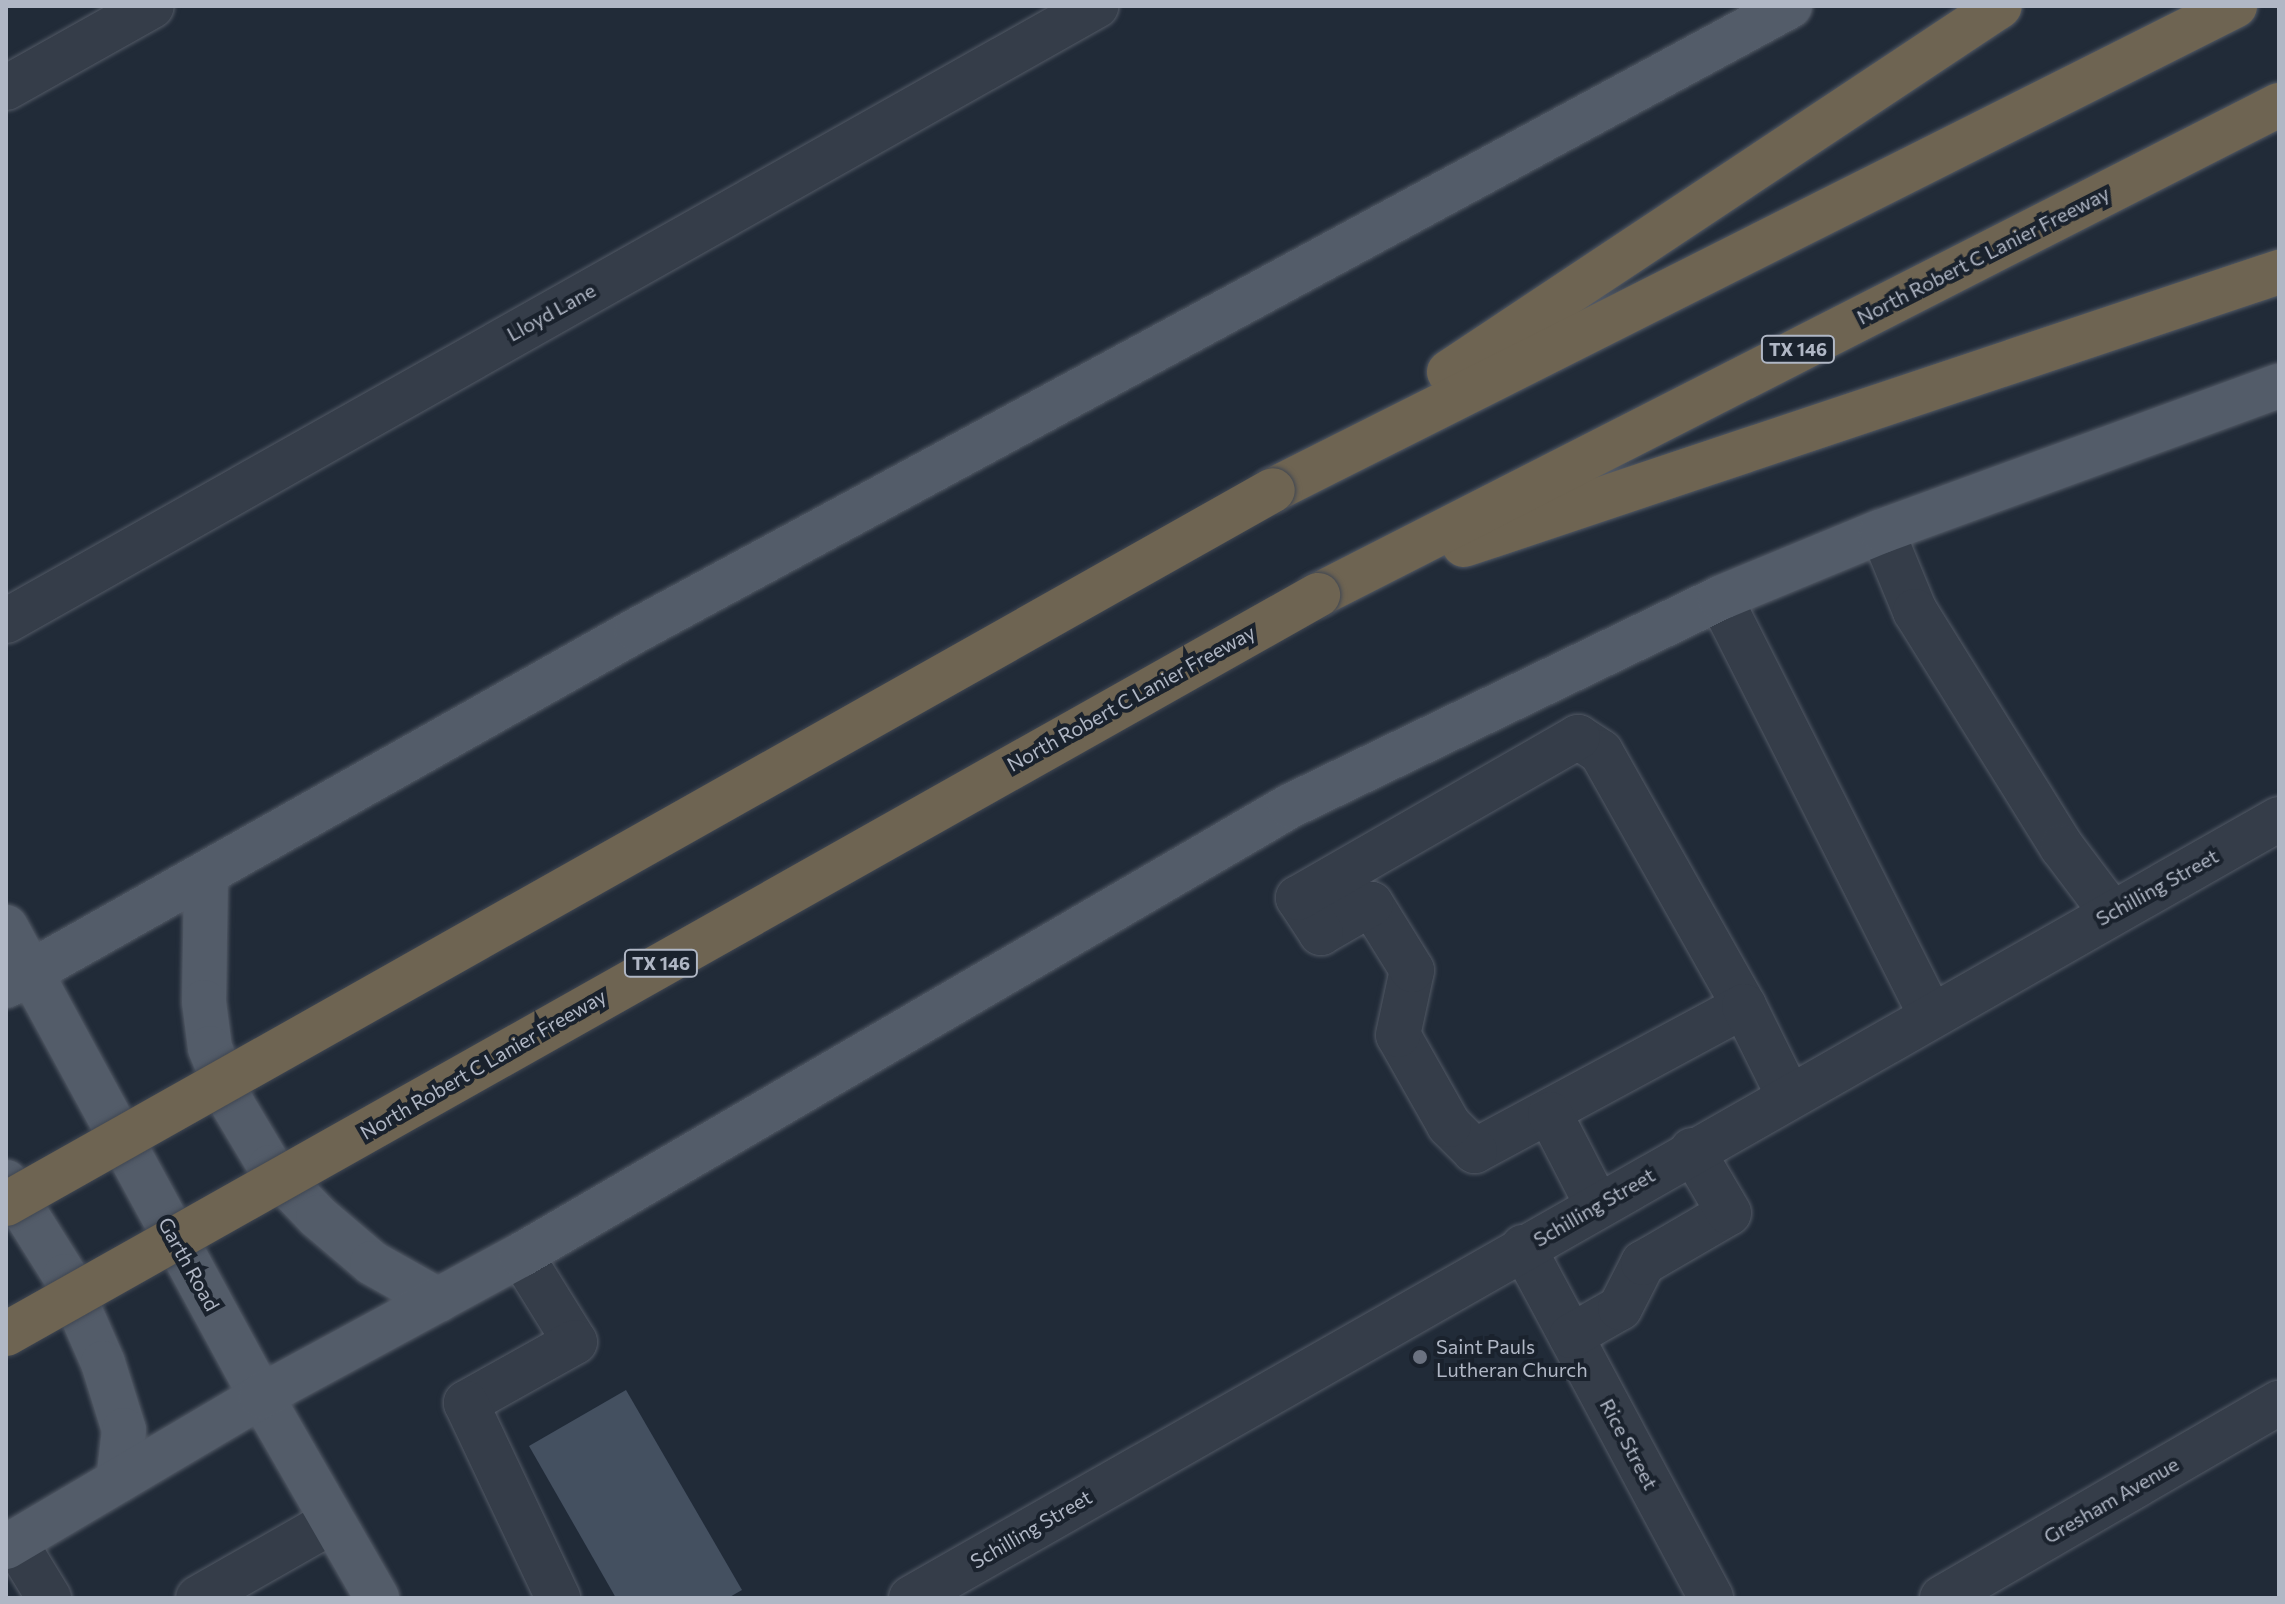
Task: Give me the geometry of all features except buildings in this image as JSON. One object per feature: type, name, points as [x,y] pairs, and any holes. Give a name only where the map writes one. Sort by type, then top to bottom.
[{"type":"highway","points":[[1273,490],[2000,6]]},
{"type":"highway","points":[[6,1204],[1273,490],[2235,6]]},
{"type":"highway","name":"North Robert C Lanier Freeway","points":[[6,1334],[1318,595],[2279,105]]},
{"type":"highway","points":[[1318,595],[2279,272]]},
{"type":"main road","points":[[18,979],[637,630],[1790,6]]},
{"type":"main road","points":[[11,1544],[261,1396],[521,1255],[1290,806],[1720,598],[1882,531],[2279,386]]},
{"type":"main road","points":[[206,875],[206,1017],[210,1048],[233,1105],[270,1167],[318,1217],[372,1263],[438,1300]]},
{"type":"main road","name":"Garth Road","points":[[6,927],[18,979],[377,1598]]},
{"type":"main road","points":[[6,1182],[65,1276],[103,1363],[124,1430],[118,1481]]},
{"type":"street","points":[[6,88],[152,6]]},
{"type":"street","name":"Lloyd Lane","points":[[6,621],[1096,6]]},
{"type":"street","points":[[1882,531],[1915,611],[2062,847],[2111,912]]},
{"type":"street","points":[[1720,598],[1931,1015]]},
{"type":"street","points":[[1744,1006],[1550,1114],[1475,1151],[1449,1125],[1398,1035],[1412,970],[1371,904],[1321,933],[1298,898],[1578,737],[1601,752],[1744,1006],[1788,1095]]},
{"type":"street","name":"Schilling Street","points":[[911,1598],[1788,1095],[2279,819]]},
{"type":"street","points":[[1550,1114],[1597,1205]]},
{"type":"street","points":[[1571,1336],[1620,1308],[1643,1263],[1729,1213],[1692,1150]]},
{"type":"street","name":"Rice Street","points":[[1523,1247],[1711,1598]]},
{"type":"street","points":[[521,1255],[575,1342],[466,1403],[558,1598]]},
{"type":"street","name":"Gresham Avenue","points":[[1942,1598],[2279,1403]]},
{"type":"street","points":[[198,1598],[333,1521]]},
{"type":"street","points":[[11,1544],[49,1598]]},
{"type":"place","name":"Saint Pauls Lutheran Church","points":[[1420,1357]]}]
